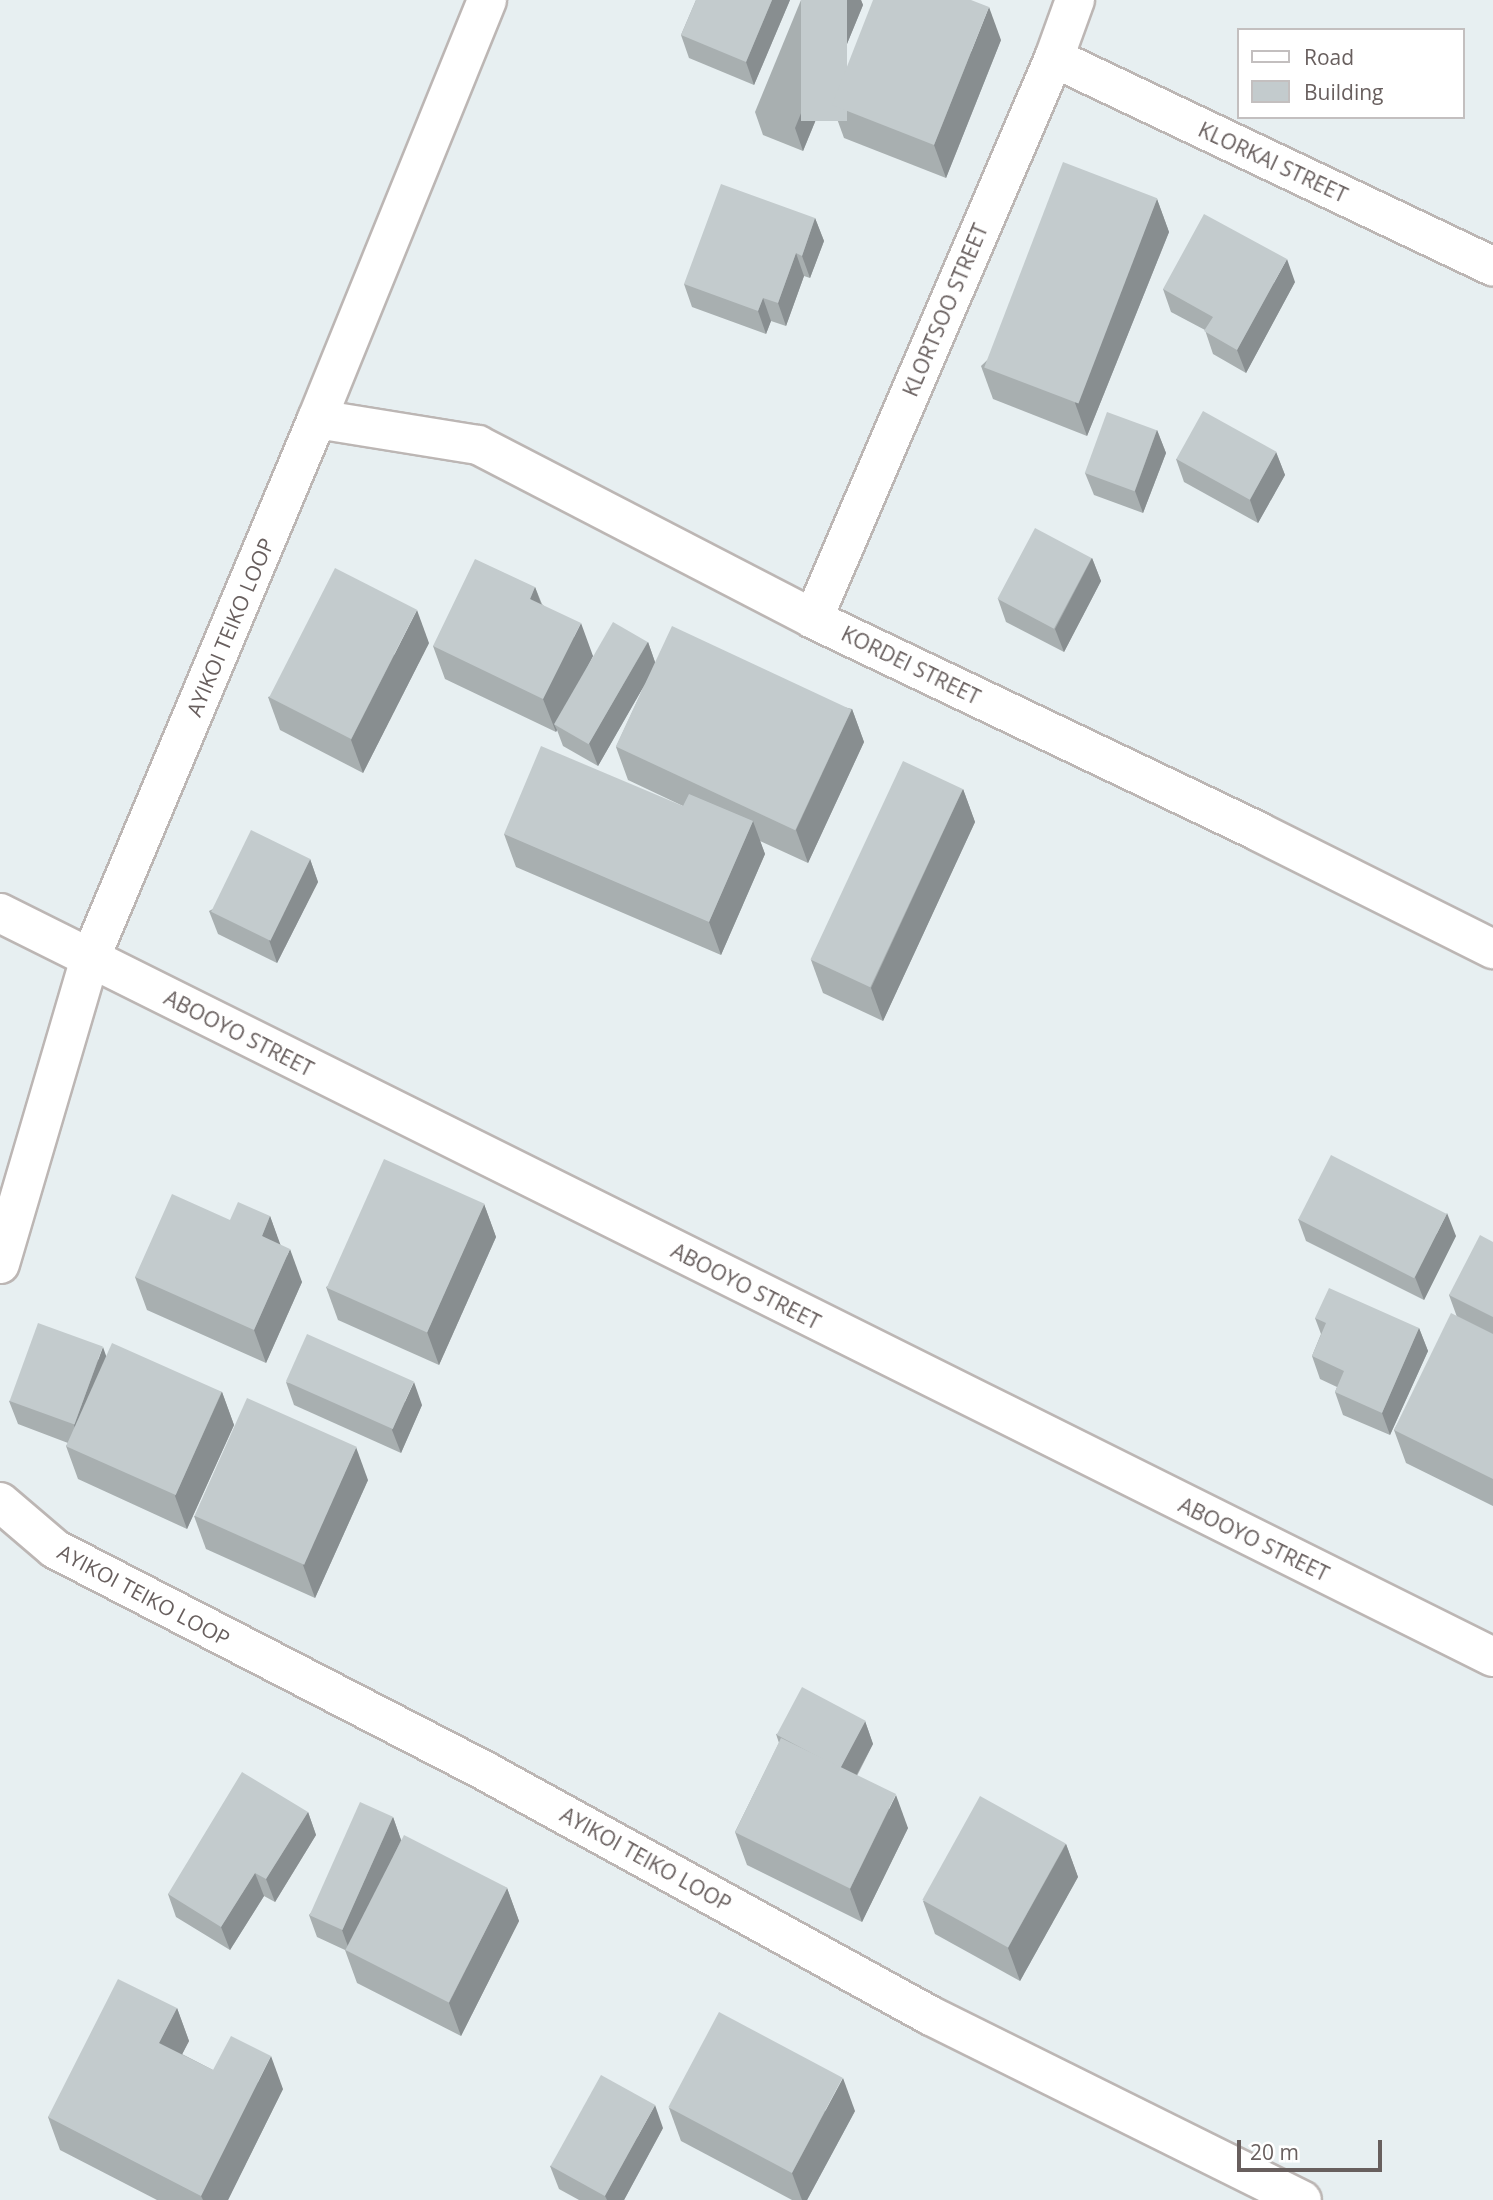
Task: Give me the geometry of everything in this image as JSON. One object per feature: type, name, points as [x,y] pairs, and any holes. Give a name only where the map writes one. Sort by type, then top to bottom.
[{"type":"street","name":"AYIKOI TEIKO LOOP","points":[[0,1264],[90,959],[317,419],[487,0]]},
{"type":"street","name":"KLORTSOO STREET","points":[[813,619],[1054,58],[1074,0]]},
{"type":"street","name":"KLORKAI STREET","points":[[1054,58],[1493,266]]},
{"type":"street","name":"KORDEI STREET","points":[[317,419],[478,445],[813,619],[1259,832],[1493,949]]},
{"type":"street","name":"ABOOYO STREET","points":[[0,913],[1493,1657]]},
{"type":"street","name":"AYIKOI TEIKO LOOP","points":[[0,1503],[55,1549],[485,1771],[931,2016],[1302,2200]]},
{"type":"building","points":[[696,0],[772,0],[746,62],[681,35]]},
{"type":"building","points":[[801,0],[847,0],[847,121],[801,121]]},
{"type":"building","points":[[873,0],[971,0],[989,7],[934,145],[832,105]]},
{"type":"building","points":[[1063,162],[1157,198],[1078,404],[984,367]]},
{"type":"building","points":[[721,184],[815,218],[802,256],[796,253],[778,303],[763,298],[758,311],[684,284]]},
{"type":"building","points":[[1204,214],[1287,259],[1237,350],[1204,331],[1213,317],[1163,289]]},
{"type":"building","points":[[1203,411],[1276,452],[1250,500],[1176,459]]},
{"type":"building","points":[[1107,412],[1157,430],[1135,491],[1085,473]]},
{"type":"building","points":[[1035,528],[1092,558],[1054,629],[997,599]]},
{"type":"building","points":[[475,559],[535,587],[530,599],[581,623],[543,699],[433,646]]},
{"type":"building","points":[[335,568],[417,610],[351,739],[269,697]]},
{"type":"building","points":[[613,622],[648,642],[589,744],[554,724]]},
{"type":"building","points":[[672,626],[851,710],[795,830],[616,747]]},
{"type":"building","points":[[541,746],[683,806],[689,794],[753,821],[709,922],[504,834]]},
{"type":"building","points":[[903,761],[963,789],[870,987],[810,959]]},
{"type":"building","points":[[251,830],[310,859],[270,941],[211,912]]},
{"type":"building","points":[[1331,1155],[1447,1214],[1414,1278],[1298,1219]]},
{"type":"building","points":[[384,1159],[484,1204],[427,1333],[327,1288]]},
{"type":"building","points":[[172,1194],[230,1220],[238,1202],[270,1216],[262,1236],[290,1249],[254,1330],[135,1277]]},
{"type":"building","points":[[1480,1235],[1493,1242],[1493,1317],[1449,1295]]},
{"type":"building","points":[[1329,1288],[1419,1328],[1382,1413],[1335,1392],[1344,1371],[1312,1356],[1326,1323],[1315,1318]]},
{"type":"building","points":[[1451,1313],[1493,1334],[1493,1479],[1394,1430]]},
{"type":"building","points":[[38,1323],[103,1347],[74,1425],[10,1401]]},
{"type":"building","points":[[307,1334],[414,1382],[393,1429],[286,1382]]},
{"type":"building","points":[[112,1343],[222,1392],[176,1495],[66,1446]]},
{"type":"building","points":[[247,1398],[357,1447],[304,1565],[195,1516]]},
{"type":"building","points":[[802,1687],[866,1721],[840,1768],[777,1735]]},
{"type":"building","points":[[781,1738],[896,1794],[850,1888],[735,1832]]},
{"type":"building","points":[[242,1772],[308,1812],[266,1879],[255,1873],[221,1927],[168,1894]]},
{"type":"building","points":[[980,1796],[1066,1844],[1008,1948],[922,1900]]},
{"type":"building","points":[[360,1802],[393,1817],[342,1930],[310,1915]]},
{"type":"building","points":[[404,1835],[507,1888],[449,2003],[345,1950]]},
{"type":"building","points":[[118,1979],[177,2008],[159,2043],[213,2070],[231,2036],[271,2056],[201,2196],[48,2117]]},
{"type":"building","points":[[719,2012],[843,2078],[792,2173],[668,2107]]},
{"type":"building","points":[[601,2075],[655,2105],[605,2196],[551,2166]]}]
